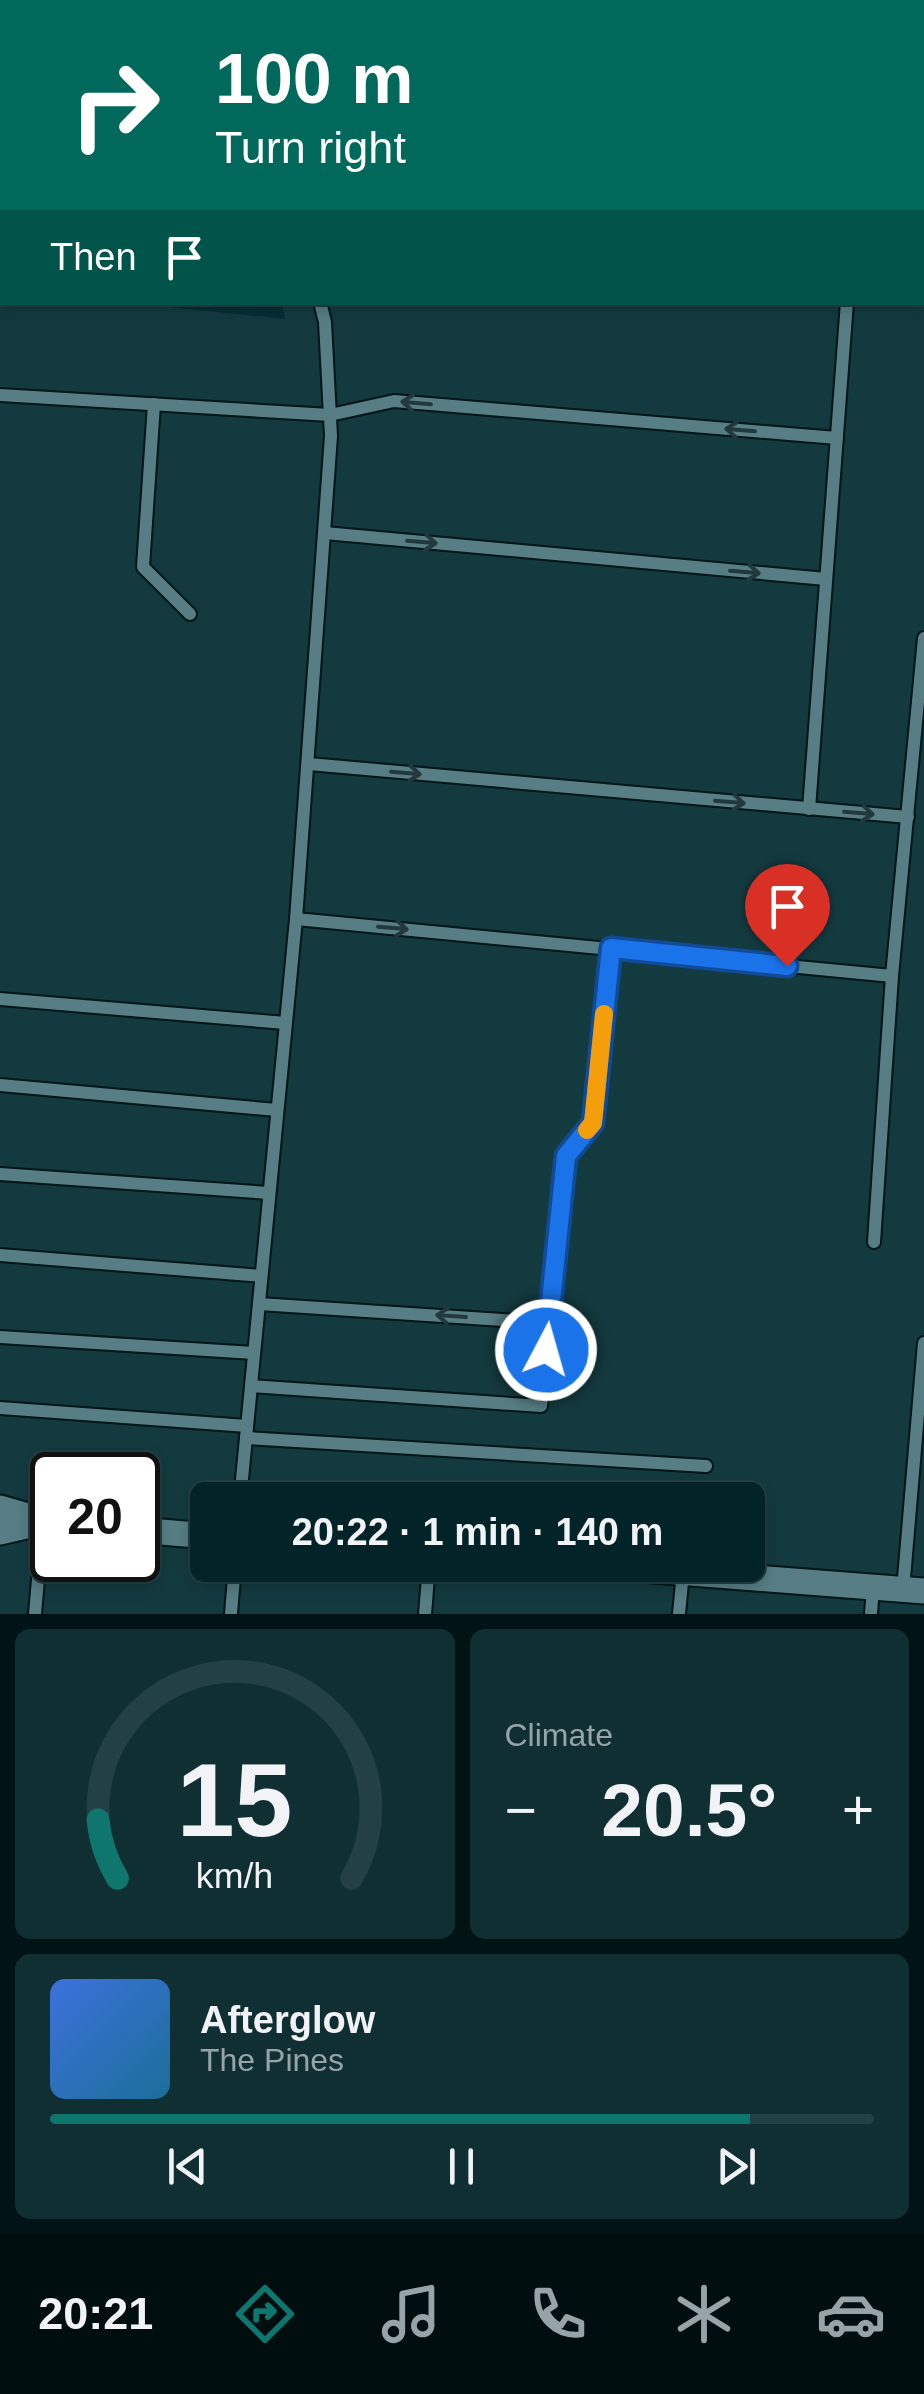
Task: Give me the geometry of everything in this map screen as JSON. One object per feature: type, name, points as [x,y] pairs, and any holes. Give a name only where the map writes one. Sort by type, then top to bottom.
[{"type":"main road","points":[[0,1508],[30,1517]]},
{"type":"main road","points":[[0,1532],[30,1526]]},
{"type":"main road","points":[[160,1532],[190,1534]]},
{"type":"main road","points":[[765,1578],[913,1590]]},
{"type":"lane","points":[[242,1482],[296,919],[325,533],[330,415],[321,305]]},
{"type":"lane","points":[[809,809],[847,305]]},
{"type":"lane","points":[[0,395],[330,415],[394,401],[837,438]]},
{"type":"lane","points":[[154,404],[144,567],[190,614]]},
{"type":"lane","points":[[325,533],[826,579]]},
{"type":"lane","points":[[874,1242],[892,976],[924,638]]},
{"type":"lane","points":[[309,764],[908,818]]},
{"type":"lane","points":[[296,919],[892,976]]},
{"type":"lane","points":[[251,1386],[540,1406],[566,1156],[593,1123],[611,948]]},
{"type":"lane","points":[[0,1000],[285,1024]]},
{"type":"lane","points":[[0,1086],[276,1110]]},
{"type":"lane","points":[[0,1174],[269,1193]]},
{"type":"lane","points":[[0,1255],[261,1276]]},
{"type":"lane","points":[[259,1304],[549,1323]]},
{"type":"lane","points":[[0,1337],[254,1354]]},
{"type":"lane","points":[[913,1590],[924,1344]]},
{"type":"lane","points":[[0,1408],[246,1432],[706,1466]]},
{"type":"lane","points":[[35,1614],[40,1582]]},
{"type":"lane","points":[[231,1614],[234,1582]]},
{"type":"lane","points":[[425,1614],[428,1582]]},
{"type":"lane","points":[[679,1614],[682,1582]]},
{"type":"lane","points":[[871,1614],[873,1587]]},
{"type":"shaded area","points":[[0,305],[148,305],[285,319],[282,305],[924,305],[924,1614],[0,1614]]},
{"type":"slow traffic","points":[[587,1130],[593,1123],[604,1014]]},
{"type":"route","points":[[546,1350],[566,1156],[593,1123],[611,948],[787,966]]}]
